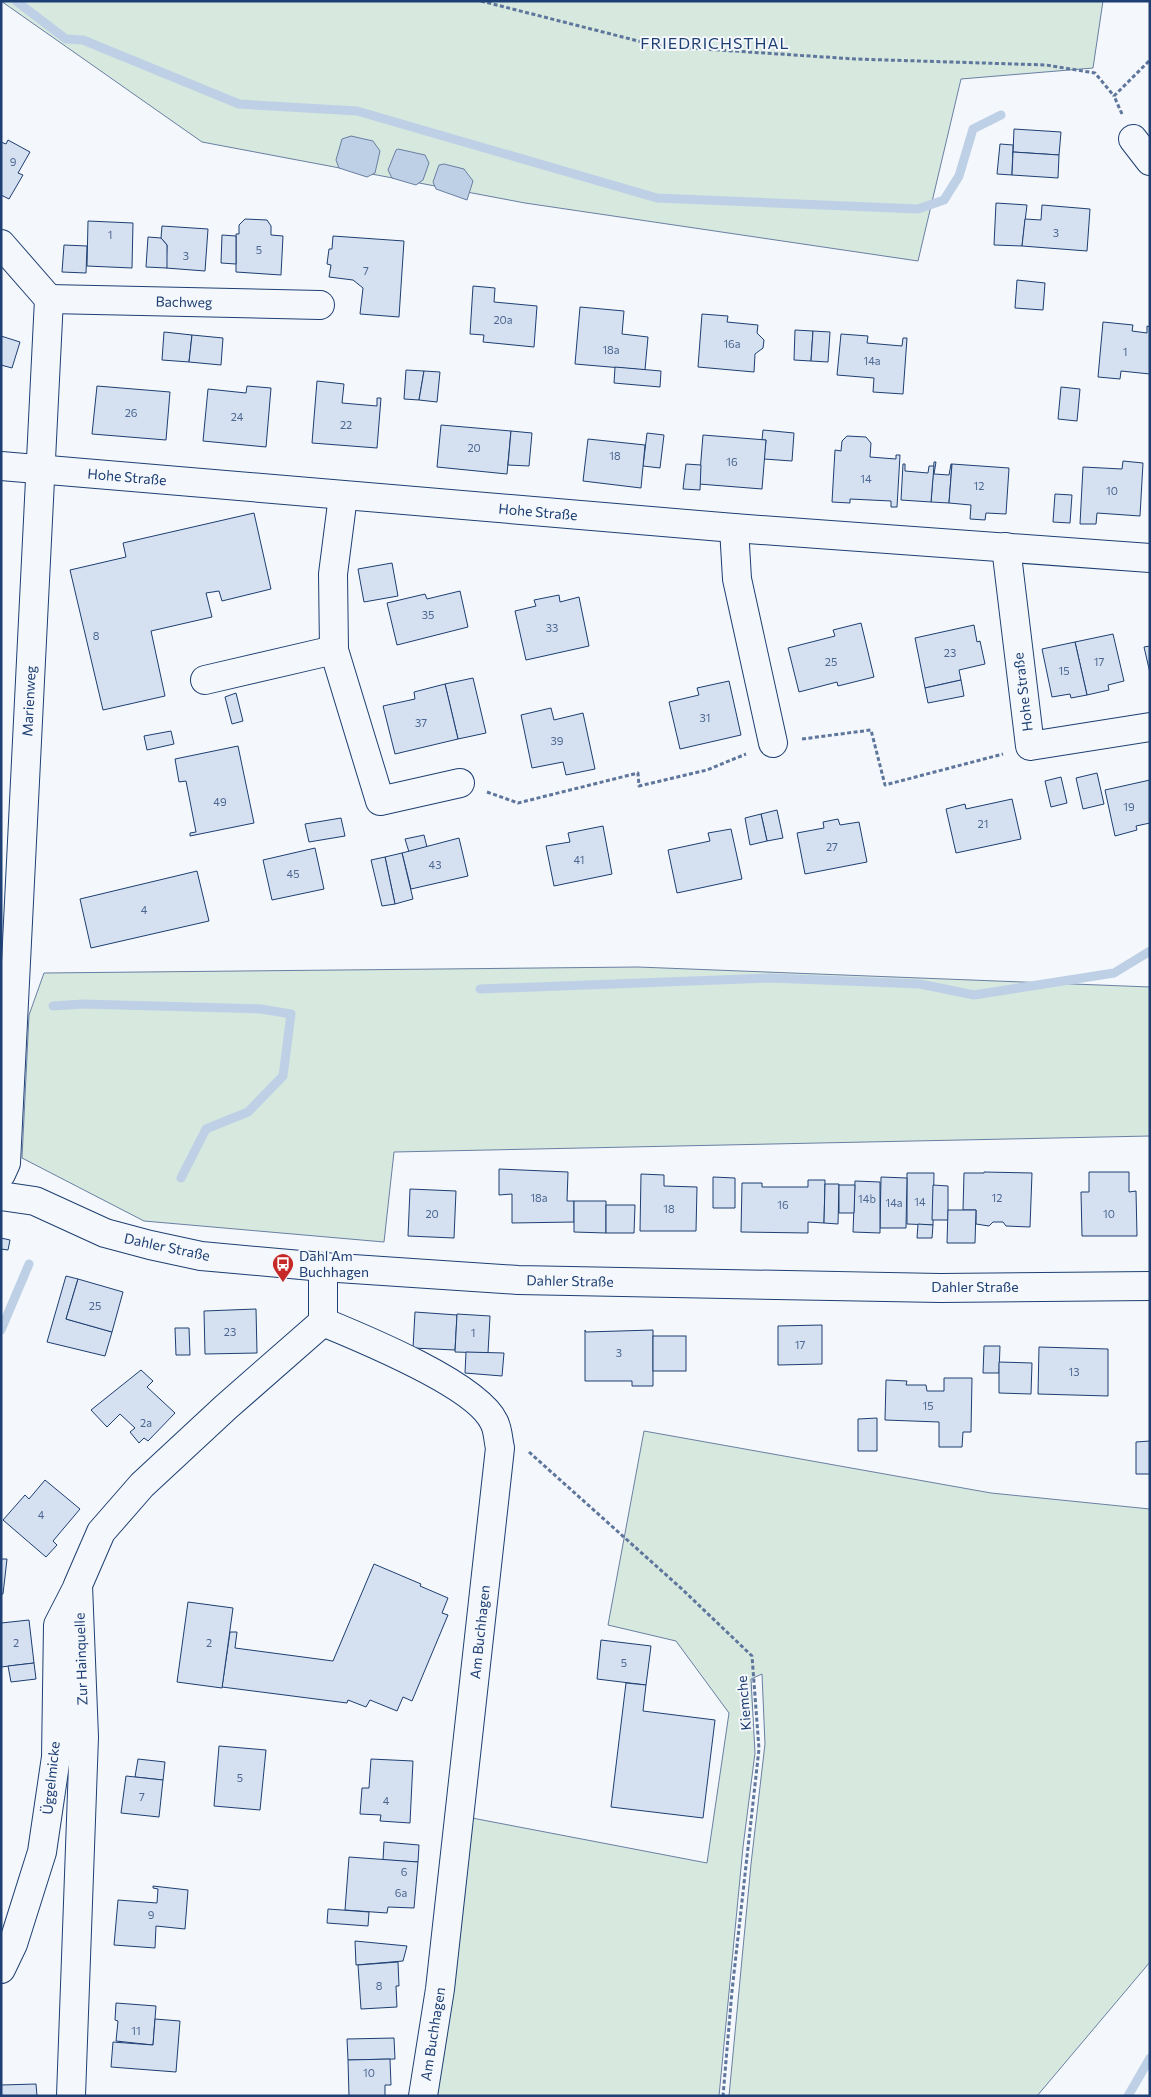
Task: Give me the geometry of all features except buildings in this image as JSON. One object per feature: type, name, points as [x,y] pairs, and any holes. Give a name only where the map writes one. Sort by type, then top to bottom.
[{"type":"street","points":[[1133,140],[1150,161]]},
{"type":"street","points":[[1,244],[48,299]]},
{"type":"street","name":"Bachweg","points":[[48,299],[320,305]]},
{"type":"street","name":"Marienweg","points":[[1,1174],[6,1163],[48,299]]},
{"type":"street","name":"Hohe Straße","points":[[1,466],[734,528],[1006,546],[1150,558]]},
{"type":"street","points":[[343,496],[333,574],[334,650],[380,801],[460,783]]},
{"type":"street","points":[[734,528],[737,580],[773,743]]},
{"type":"street","name":"Hohe Straße","points":[[1006,546],[1030,746],[1150,727]]},
{"type":"street","points":[[206,680],[334,650]]},
{"type":"street","name":"Dahler Straße","points":[[1,1196],[35,1201],[105,1233],[150,1245],[201,1256],[323,1267],[518,1280],[940,1288],[1150,1286]]},
{"type":"street","points":[[323,1267],[323,1322]]},
{"type":"street","name":"Am Buchhagen","points":[[323,1322],[361,1338],[459,1387],[478,1402],[494,1421],[500,1448],[440,1989],[423,2096]]},
{"type":"street","name":"Zur Hainquelle","points":[[71,2096],[84,1737],[78,1585],[101,1532],[142,1485],[226,1407],[323,1322]]},
{"type":"street","name":"Üggelmicke","points":[[1,1969],[13,1944],[42,1852],[56,1757],[58,1625],[78,1585]]},
{"type":"path","points":[[481,1],[658,46],[856,59],[1046,66],[1095,73],[1114,96],[1133,140]]},
{"type":"path","points":[[1114,96],[1150,60]]},
{"type":"path","points":[[460,783],[518,803],[638,773],[639,786],[707,770],[773,743],[870,730],[885,785],[1030,746]]},
{"type":"path","name":"Kiemche","points":[[494,1421],[683,1590],[752,1656],[760,1749],[732,1991],[723,2096]]},
{"type":"shaded area","points":[[1,1],[1103,1],[1093,68],[961,79],[918,261],[525,203],[202,142]]},
{"type":"shaded area","points":[[638,967],[1150,987],[1150,1136],[394,1152],[384,1242],[144,1221],[22,1158],[29,1015],[44,973]]},
{"type":"shaded area","points":[[644,1431],[991,1493],[1150,1509],[1150,1962],[1037,2096],[729,2096],[751,1864],[765,1744],[762,1674],[751,1679],[755,1753],[743,1847],[719,2096],[432,2096],[472,1818],[707,1863],[729,1713],[676,1641],[608,1625]]},
{"type":"water","points":[[351,136],[373,141],[380,151],[375,173],[367,177],[339,168],[336,160],[342,139]]},
{"type":"water","points":[[398,149],[425,155],[429,163],[423,180],[416,185],[392,178],[388,170]]},
{"type":"water","points":[[444,164],[464,169],[473,181],[467,200],[436,189],[433,182],[439,165]]},
{"type":"waterway","points":[[16,1],[66,39],[83,40],[239,104],[357,111],[657,198],[918,209],[944,200],[959,176],[973,129],[1001,115]]},
{"type":"waterway","points":[[480,989],[771,978],[920,984],[974,995],[1114,973],[1150,951]]},
{"type":"waterway","points":[[53,1006],[83,1004],[261,1009],[291,1014],[283,1076],[248,1112],[206,1129],[181,1178]]},
{"type":"waterway","points":[[1,1330],[29,1264]]},
{"type":"waterway","points":[[1128,2096],[1150,2058]]},
{"type":"place","name":"Dahl Am Buchhagen","points":[[283,1283]]},
{"type":"district","name":"FRIEDRICHSTHAL","points":[[715,43]]}]
